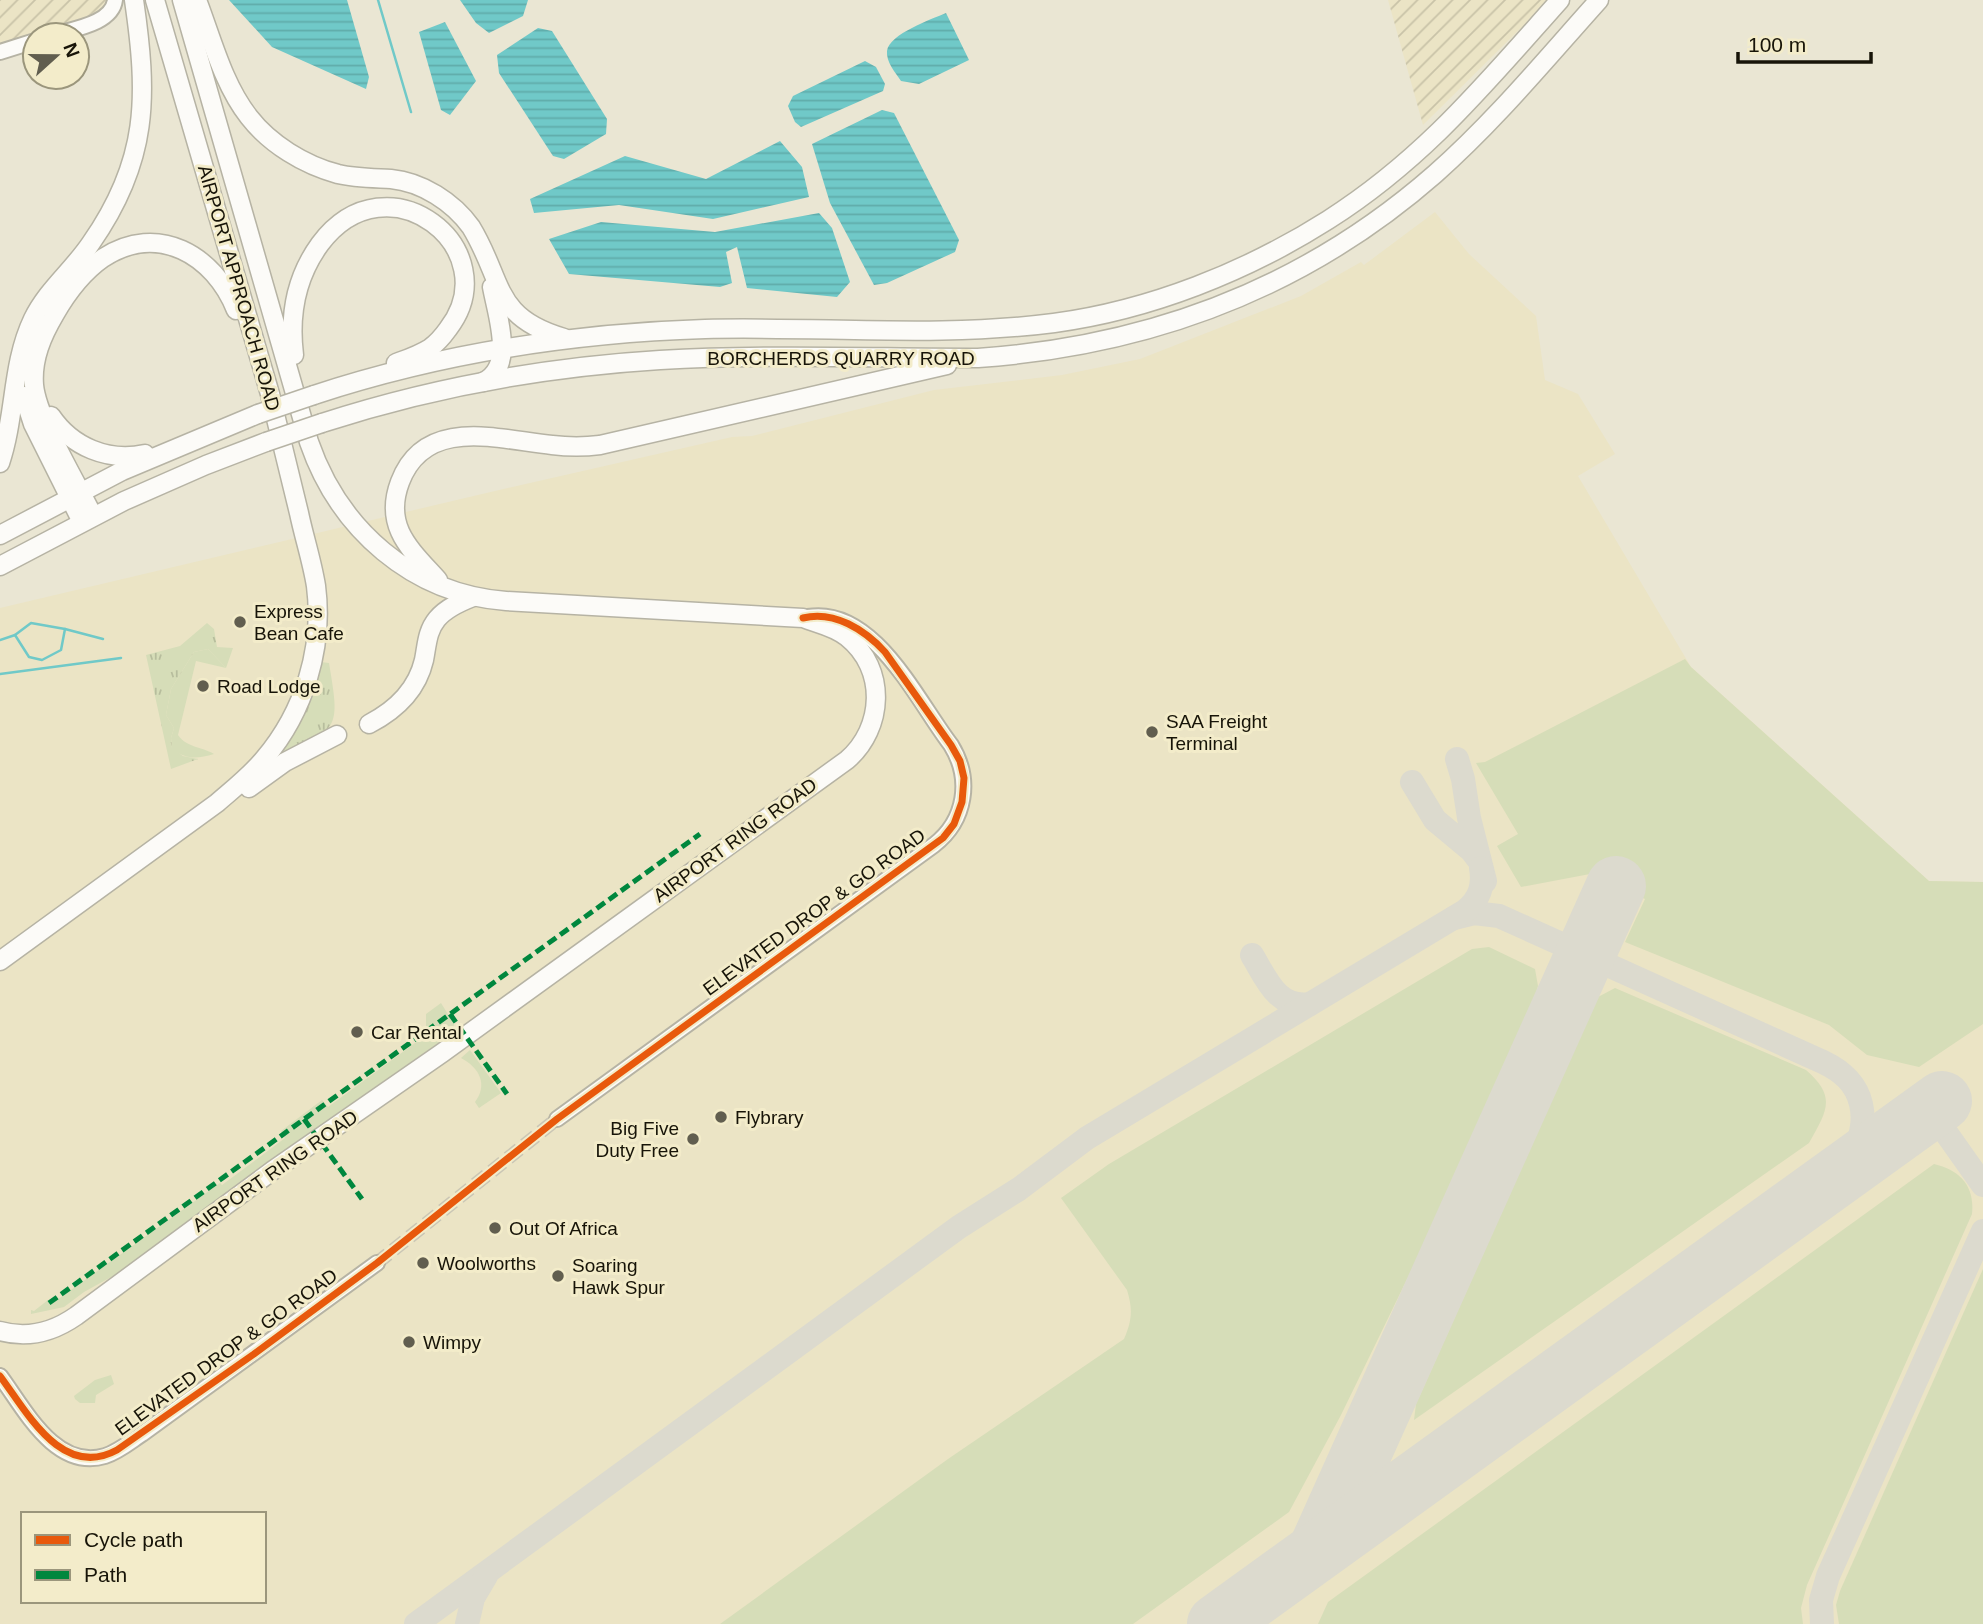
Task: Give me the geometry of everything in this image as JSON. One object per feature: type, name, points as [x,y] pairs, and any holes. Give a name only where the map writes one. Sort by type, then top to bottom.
[{"type":"main road","points":[[0,463],[11,423],[16,374],[25,341],[38,310],[60,279],[89,247],[104,223],[124,183],[135,152],[142,108],[143,71],[134,0]]},
{"type":"main road","name":"AIRPORT APPROACH ROAD","points":[[155,0],[270,394],[314,578],[317,614],[316,642],[309,673],[286,729],[265,758],[217,803]]},
{"type":"main road","name":"AIRPORT APPROACH ROAD","points":[[181,0],[309,442]]},
{"type":"main road","points":[[197,0],[234,94],[263,132],[287,151],[327,170],[351,176],[402,181],[435,194],[466,220],[478,238],[507,304],[515,313],[544,333],[571,340]]},
{"type":"main road","name":"BORCHERDS QUARRY ROAD","points":[[0,535],[75,494],[190,441],[334,388],[429,364],[502,350],[636,333],[708,329],[928,330],[1052,323],[1100,314],[1171,294],[1240,267],[1284,246],[1327,221],[1377,186],[1425,147],[1461,112],[1560,0]]},
{"type":"main road","name":"BORCHERDS QUARRY ROAD","points":[[0,565],[88,519],[206,464],[322,423],[404,400],[481,383],[550,371],[671,359],[978,358],[1052,351],[1135,334],[1218,306],[1315,259],[1387,212],[1453,158],[1488,123],[1598,0]]},
{"type":"main road","points":[[295,390],[292,312],[298,287],[316,249],[336,226],[357,213],[383,206],[416,213],[443,231],[459,257],[463,270],[463,295],[456,317],[430,348],[334,388]]},
{"type":"main road","points":[[75,494],[36,398],[35,360],[49,325],[74,286],[102,259],[121,249],[141,245],[176,248],[201,260],[217,274],[225,286],[270,394]]},
{"type":"main road","points":[[481,383],[491,379],[499,370],[502,361],[489,266]]},
{"type":"main road","points":[[49,325],[40,357],[41,391],[49,412],[69,437],[97,452],[122,457],[142,455],[190,441]]},
{"type":"main road","points":[[25,341],[22,375],[28,411],[88,519]]},
{"type":"main road","points":[[445,587],[409,550],[398,528],[395,505],[398,487],[408,467],[417,456],[443,439],[473,435],[563,446],[604,444],[978,358]]},
{"type":"main road","name":"AIRPORT RING ROAD","points":[[0,1331],[20,1335],[38,1334],[55,1329],[70,1320],[229,1202],[443,1053],[851,757],[866,738],[875,716],[873,674],[862,653],[850,639],[830,626],[803,618],[606,608],[473,597],[445,587],[400,565],[359,530],[327,486],[309,442]]},
{"type":"main road","points":[[369,724],[396,707],[410,691],[423,665],[428,634],[438,617],[451,607],[473,597]]},
{"type":"main road","points":[[0,961],[217,803],[246,790],[285,762],[337,735]]},
{"type":"street","points":[[91,21],[106,16],[114,8],[115,0]]},
{"type":"street","points":[[0,52],[21,45]]},
{"type":"street","name":"ELEVATED DROP & GO ROAD","points":[[556,1119],[934,845],[947,833],[957,818],[962,802],[963,772],[951,745],[876,643],[841,620],[819,615],[803,618]]},
{"type":"street","name":"ELEVATED DROP & GO ROAD","points":[[0,1376],[46,1436],[64,1451],[81,1457],[98,1458],[126,1445],[377,1263]]},
{"type":"shaded area","points":[[0,0],[114,0],[114,7],[89,21],[21,21],[21,43],[0,55]]},
{"type":"shaded area","points":[[1388,0],[1546,0],[1423,125]]},
{"type":"shaded area","points":[[1435,212],[1469,254],[1536,316],[1545,380],[1578,394],[1615,454],[1578,476],[1691,667],[1929,881],[1983,882],[1983,1624],[0,1624],[0,608],[482,494],[732,437],[752,436],[934,390],[1062,375],[1140,359],[1301,296],[1361,262],[1364,265]]},
{"type":"green space","points":[[207,623],[214,629],[217,647],[233,648],[226,668],[208,649],[194,652],[171,689],[166,715],[174,728],[172,748],[183,756],[198,759],[171,769],[146,655],[180,646]]},
{"type":"green space","points":[[208,649],[226,668],[196,661],[178,735],[190,745],[214,754],[187,757],[172,749],[174,728],[166,715],[171,689],[194,652]]},
{"type":"green space","points":[[1685,659],[1929,881],[1983,882],[1983,1024],[1919,1067],[1867,1055],[1829,1025],[1625,942],[1645,899],[1590,874],[1521,887],[1497,846],[1518,834],[1476,763],[1485,762]]},
{"type":"green space","points":[[321,662],[329,663],[334,701],[331,724],[315,739],[281,758],[275,755]]},
{"type":"green space","points":[[1489,947],[1535,969],[1538,986],[1520,1047],[1341,1415],[1289,1512],[1133,1624],[720,1624],[948,1459],[1124,1339],[1131,1315],[1127,1290],[1061,1198],[1109,1164],[1472,949]]},
{"type":"green space","points":[[1615,988],[1806,1070],[1822,1088],[1825,1097],[1826,1105],[1820,1122],[1809,1143],[1414,1420],[1416,1404],[1598,997]]},
{"type":"green space","points":[[441,1003],[454,1024],[452,1033],[122,1271],[84,1292],[64,1307],[31,1314],[31,1310],[34,1311],[48,1300],[50,1305],[220,1183],[222,1185],[285,1138],[281,1131],[322,1100],[328,1107],[430,1032],[426,1026],[426,1014]]},
{"type":"green space","points":[[470,1050],[501,1093],[479,1108],[475,1102],[481,1089],[480,1077],[468,1062],[461,1058]]},
{"type":"green space","points":[[1934,1164],[1951,1170],[1964,1181],[1971,1195],[1972,1214],[1807,1585],[1801,1608],[1803,1624],[1318,1624],[1328,1602]]},
{"type":"green space","points":[[1983,1269],[1983,1624],[1839,1624],[1836,1605],[1840,1591]]},
{"type":"green space","points":[[111,1375],[114,1384],[96,1395],[95,1403],[80,1403],[75,1399],[74,1396],[95,1380]]},
{"type":"water","points":[[229,0],[347,0],[369,77],[366,89],[272,47]]},
{"type":"water","points":[[460,0],[528,0],[523,16],[489,33],[476,23]]},
{"type":"water","points":[[946,13],[969,60],[919,84],[901,81],[888,59],[887,51],[890,45],[903,33]]},
{"type":"water","points":[[445,22],[476,81],[450,115],[441,110],[419,32]]},
{"type":"water","points":[[538,28],[552,31],[607,119],[606,134],[564,159],[553,156],[499,73],[497,55]]},
{"type":"water","points":[[865,61],[876,67],[885,84],[883,91],[801,127],[795,122],[788,106],[793,96]]},
{"type":"water","points":[[882,110],[894,113],[959,240],[955,252],[887,283],[874,285],[830,203],[812,144]]},
{"type":"water","points":[[780,141],[802,167],[809,197],[713,219],[619,205],[534,213],[530,199],[625,156],[706,179]]},
{"type":"water","points":[[819,213],[832,228],[850,282],[837,297],[747,288],[737,247],[726,252],[732,283],[720,287],[569,274],[549,239],[601,222],[715,232]]},
{"type":"waterway","points":[[378,0],[411,112]]},
{"type":"waterway","points":[[15,635],[31,623],[103,639]]},
{"type":"waterway","points":[[0,640],[15,635],[29,657],[42,660],[61,650],[65,629]]},
{"type":"waterway","points":[[0,674],[121,658]]},
{"type":"taxiway","points":[[1457,759],[1485,881]]},
{"type":"taxiway","points":[[1412,782],[1435,820],[1478,859]]},
{"type":"taxiway","points":[[416,1624],[959,1227],[1019,1189],[1087,1138],[1465,911],[1480,891],[1481,868]]},
{"type":"taxiway","points":[[1454,918],[1474,913],[1499,916],[1823,1062],[1847,1078],[1856,1090],[1861,1104],[1862,1124],[1857,1143],[1848,1160],[1834,1176],[1769,1226]]},
{"type":"taxiway","points":[[1252,955],[1268,982],[1281,997],[1289,1002],[1310,1004]]},
{"type":"taxiway","points":[[1930,1110],[1983,1185]]},
{"type":"taxiway","points":[[1822,1624],[1821,1600],[1828,1576],[1983,1231]]},
{"type":"taxiway","points":[[467,1624],[473,1598],[486,1576]]},
{"type":"runway","points":[[1318,1550],[1616,886]]},
{"type":"runway","points":[[1217,1624],[1942,1101]]},
{"type":"tunnel","points":[[377,1263],[557,1119]]},
{"type":"marked path","points":[[49,1303],[700,834]]},
{"type":"marked path","points":[[450,1014],[507,1094]]},
{"type":"marked path","points":[[304,1119],[362,1199]]},
{"type":"cycle path","points":[[0,1376],[34,1423],[63,1449],[79,1456],[97,1457],[117,1450],[377,1263],[557,1119],[943,838],[954,824],[962,802],[964,778],[960,761],[951,745],[885,652],[868,636],[837,619],[815,616],[803,618]]},
{"type":"place","name":"Express Bean Cafe","points":[[240,622]]},
{"type":"place","name":"Road Lodge","points":[[203,686]]},
{"type":"place","name":"SAA Freight Terminal","points":[[1152,732]]},
{"type":"place","name":"Car Rental","points":[[357,1032]]},
{"type":"place","name":"Flybrary","points":[[721,1117]]},
{"type":"place","name":"Big Five Duty Free","points":[[693,1139]]},
{"type":"place","name":"Out Of Africa","points":[[495,1228]]},
{"type":"place","name":"Woolworths","points":[[423,1263]]},
{"type":"place","name":"Soaring Hawk Spur","points":[[558,1276]]},
{"type":"place","name":"Wimpy","points":[[409,1342]]}]
